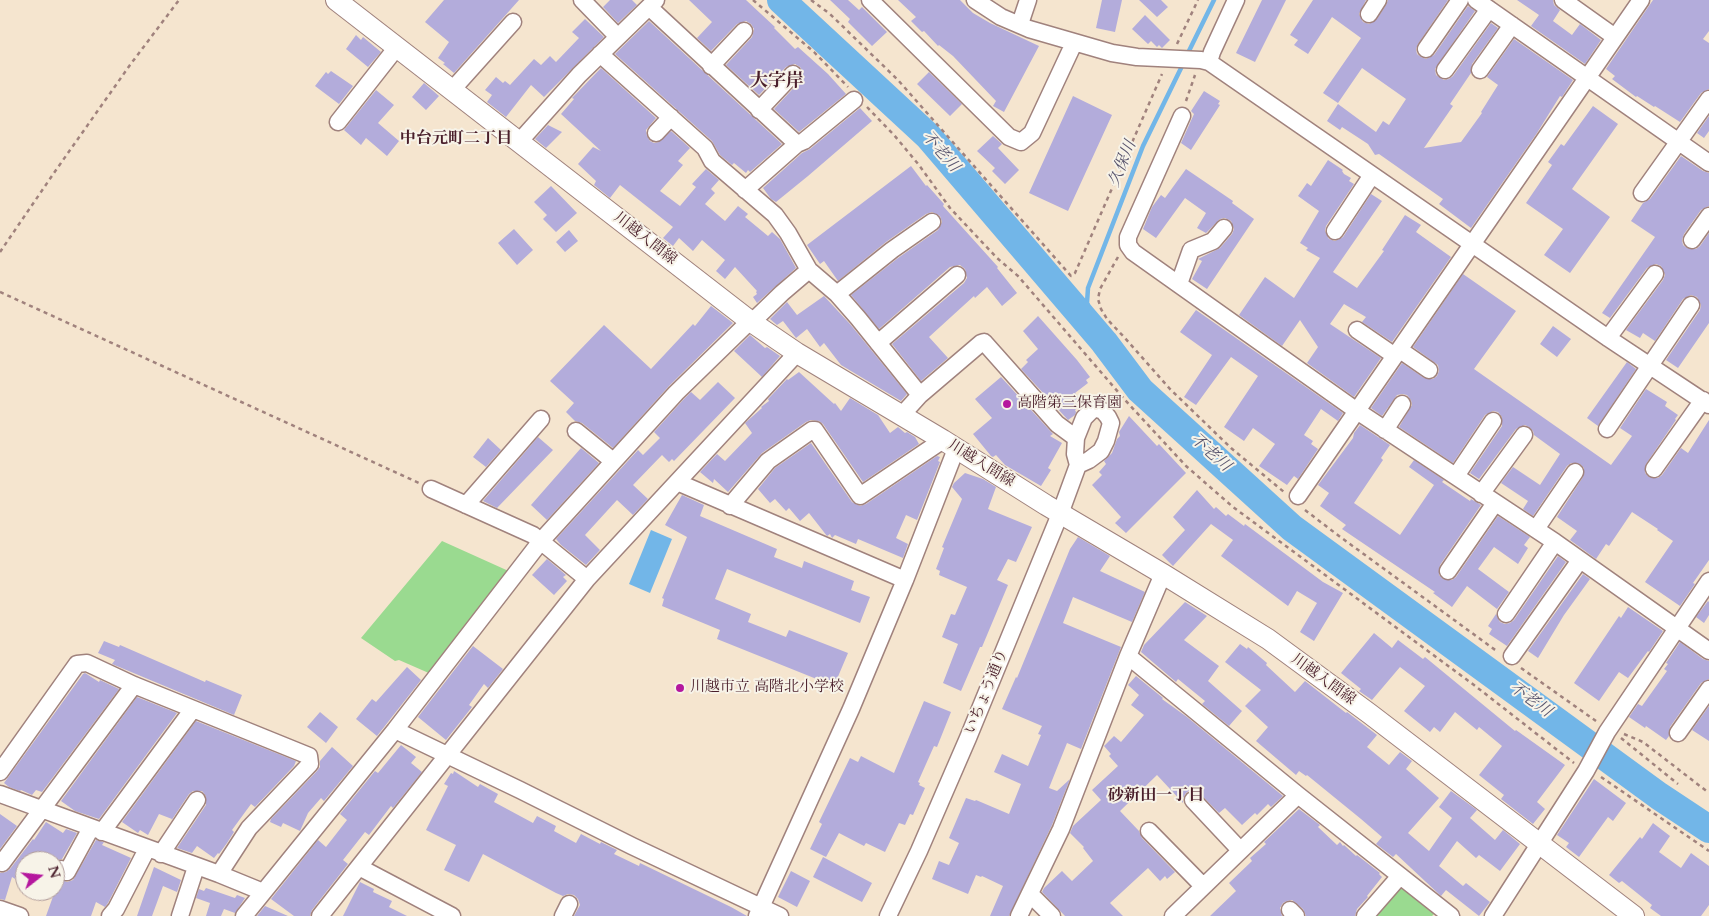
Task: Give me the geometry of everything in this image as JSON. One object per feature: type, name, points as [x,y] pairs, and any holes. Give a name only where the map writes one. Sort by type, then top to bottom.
[{"type":"main road","name":"川越入間線","points":[[336,0],[751,321],[797,354],[1268,639],[1370,714],[1634,916]]},
{"type":"street","points":[[582,0],[618,37]]},
{"type":"street","points":[[870,0],[1009,137],[1021,142],[1032,133],[1074,42]]},
{"type":"street","points":[[975,0],[1001,17],[1028,29],[1112,53],[1137,57],[1175,55],[1203,64],[1372,175],[1608,338],[1706,403],[1654,469]]},
{"type":"street","points":[[1020,24],[1028,0]]},
{"type":"street","points":[[1203,64],[1212,52],[1236,0]]},
{"type":"street","points":[[1369,14],[1378,0]]},
{"type":"street","points":[[1426,49],[1460,0]]},
{"type":"street","points":[[1562,0],[1615,37]]},
{"type":"street","points":[[1294,498],[1358,411],[1641,0]]},
{"type":"street","points":[[519,142],[579,74],[653,4],[711,66],[797,144]]},
{"type":"street","points":[[1445,70],[1482,4],[1709,163]]},
{"type":"street","points":[[452,90],[513,22]]},
{"type":"street","points":[[1480,70],[1512,25]]},
{"type":"street","points":[[711,66],[744,31]]},
{"type":"street","points":[[338,122],[397,47]]},
{"type":"street","points":[[600,54],[705,148],[712,161],[775,215],[788,233],[809,270],[837,294],[920,395]]},
{"type":"street","points":[[759,110],[793,74]]},
{"type":"street","points":[[746,190],[797,144],[804,141],[857,98]]},
{"type":"street","points":[[1642,193],[1709,99]]},
{"type":"street","points":[[1182,116],[1128,237],[1128,245],[1133,252],[1385,430],[1555,542],[1709,651]]},
{"type":"street","points":[[656,133],[671,117]]},
{"type":"street","points":[[1334,232],[1372,175]]},
{"type":"street","points":[[1692,240],[1709,216]]},
{"type":"street","points":[[837,294],[892,250],[932,222]]},
{"type":"street","points":[[1178,284],[1191,250],[1213,242],[1224,228]]},
{"type":"street","points":[[244,916],[394,730],[541,541],[676,393],[751,321],[809,270]]},
{"type":"street","points":[[878,343],[957,274]]},
{"type":"street","points":[[1608,338],[1656,274]]},
{"type":"street","points":[[1607,429],[1691,305]]},
{"type":"street","points":[[1357,330],[1429,370]]},
{"type":"street","points":[[901,416],[920,395],[984,342],[1057,424],[1076,438]]},
{"type":"street","points":[[320,916],[587,579],[797,354]]},
{"type":"street","points":[[1385,430],[1402,404]]},
{"type":"street","name":"いちょう通り","points":[[888,916],[919,851],[968,738],[1060,514],[1078,465],[1075,454],[1076,438],[1084,418],[1092,410],[1103,411],[1111,423],[1101,450],[1089,460],[1078,465]]},
{"type":"street","points":[[466,504],[541,419]]},
{"type":"street","points":[[1456,476],[1493,421]]},
{"type":"street","points":[[730,506],[768,461],[812,430],[815,430],[860,496],[949,445]]},
{"type":"street","points":[[576,431],[613,461]]},
{"type":"street","points":[[1448,571],[1524,435]]},
{"type":"street","points":[[759,912],[847,718],[905,580],[949,445]]},
{"type":"street","points":[[1536,530],[1575,472]]},
{"type":"street","points":[[677,482],[905,580]]},
{"type":"street","points":[[431,489],[533,535],[587,579]]},
{"type":"street","points":[[1506,614],[1555,542]]},
{"type":"street","points":[[1510,658],[1580,560]]},
{"type":"street","points":[[1019,916],[1061,829],[1128,656],[1163,574]]},
{"type":"street","points":[[1494,916],[1676,628],[1709,581]]},
{"type":"street","points":[[1128,656],[1298,795],[1451,916]]},
{"type":"street","points":[[0,772],[77,664],[87,664],[134,686],[309,756],[310,764],[248,828],[218,874]]},
{"type":"street","points":[[2,863],[134,686]]},
{"type":"street","points":[[1678,733],[1709,689]]},
{"type":"street","points":[[65,871],[67,872],[96,830],[192,708]]},
{"type":"street","points":[[394,730],[624,843],[759,912],[780,916]]},
{"type":"street","points":[[0,794],[263,892]]},
{"type":"street","points":[[1173,916],[1298,795]]},
{"type":"street","points":[[110,916],[154,852],[197,800]]},
{"type":"street","points":[[1193,800],[1240,850]]},
{"type":"street","points":[[1149,831],[1203,886]]},
{"type":"street","points":[[180,916],[196,867]]},
{"type":"street","points":[[359,867],[452,916]]},
{"type":"street","points":[[1365,916],[1400,876]]},
{"type":"street","points":[[1030,894],[1052,916]]},
{"type":"street","points":[[0,909],[20,916]]},
{"type":"path","points":[[0,252],[56,170],[179,0]]},
{"type":"path","points":[[752,0],[814,52],[894,135],[919,165],[950,208],[997,258],[1018,276],[1124,400],[1186,466],[1233,506],[1588,770],[1709,851]]},
{"type":"path","points":[[1175,55],[1198,0]]},
{"type":"path","points":[[1182,116],[1182,111],[1203,64]]},
{"type":"path","points":[[1128,245],[1120,253],[1100,289],[1098,299],[1100,309],[1107,320],[1124,336],[1170,389],[1230,448],[1339,536],[1610,731],[1678,784]]},
{"type":"path","points":[[0,292],[431,489]]},
{"type":"path","points":[[1610,731],[1643,742],[1709,793]]},
{"type":"green space","points":[[442,541],[513,573],[431,674],[399,660],[395,661],[361,638]]},
{"type":"green space","points":[[1402,887],[1435,913],[1432,916],[1374,916]]},
{"type":"water","points":[[651,530],[672,539],[650,593],[629,584]]},
{"type":"building","points":[[444,0],[519,0],[454,73],[438,58],[449,42],[425,22]]},
{"type":"building","points":[[610,0],[632,0],[637,5],[618,23],[603,7]]},
{"type":"building","points":[[689,0],[746,0],[795,49],[798,47],[828,74],[846,94],[799,132],[774,109],[801,80],[803,72],[800,67],[795,64],[786,67],[759,95],[726,65],[752,37],[754,29],[751,24],[746,21],[737,24],[711,51],[697,38],[712,22]]},
{"type":"building","points":[[830,0],[848,0],[859,10],[862,7],[887,32],[872,46],[848,22],[850,19]]},
{"type":"building","points":[[898,0],[960,0],[973,13],[990,23],[1039,46],[1004,112],[993,106],[996,101],[953,56],[938,46],[911,21],[916,17]]},
{"type":"building","points":[[1102,0],[1122,0],[1115,32],[1096,28]]},
{"type":"building","points":[[1139,0],[1161,0],[1168,7],[1157,17]]},
{"type":"building","points":[[1262,0],[1286,0],[1255,62],[1236,53]]},
{"type":"building","points":[[1313,0],[1366,0],[1359,14],[1363,22],[1369,24],[1377,19],[1388,0],[1448,0],[1416,49],[1417,54],[1426,59],[1434,55],[1468,6],[1475,11],[1435,69],[1436,75],[1444,80],[1453,76],[1491,23],[1498,28],[1472,64],[1471,73],[1450,104],[1453,106],[1424,148],[1461,142],[1482,113],[1498,85],[1487,77],[1514,39],[1573,80],[1562,97],[1560,96],[1537,133],[1471,228],[1439,204],[1443,199],[1379,154],[1375,155],[1368,144],[1342,127],[1340,130],[1327,121],[1338,104],[1376,132],[1383,121],[1389,125],[1406,99],[1362,68],[1338,103],[1323,93],[1361,38],[1332,17],[1308,54],[1294,45],[1298,40],[1290,35]]},
{"type":"building","points":[[1517,0],[1553,0],[1554,5],[1560,10],[1553,21],[1572,35],[1580,24],[1601,40],[1585,64],[1531,26],[1539,15]]},
{"type":"building","points":[[1653,0],[1709,0],[1709,31],[1703,39],[1709,43],[1709,89],[1701,93],[1680,122],[1655,106],[1636,97],[1612,79],[1615,76],[1606,69]]},
{"type":"building","points":[[1145,15],[1170,40],[1162,48],[1159,45],[1157,47],[1151,41],[1148,44],[1132,29]]},
{"type":"building","points":[[585,19],[604,37],[544,97],[531,85],[506,117],[487,102],[492,95],[485,90],[496,77],[503,83],[505,81],[510,85],[534,59],[541,65],[550,56],[556,62],[579,38],[572,32]]},
{"type":"building","points":[[649,21],[782,144],[750,172],[748,170],[746,173],[720,155],[712,141],[615,54]]},
{"type":"building","points":[[356,35],[361,40],[363,37],[381,52],[368,67],[346,49]]},
{"type":"building","points":[[601,68],[656,118],[646,130],[650,141],[654,143],[659,142],[671,131],[690,148],[678,161],[683,165],[660,191],[680,206],[696,187],[692,184],[706,169],[719,180],[711,189],[715,193],[705,204],[725,221],[738,206],[748,214],[745,217],[768,236],[772,232],[780,239],[796,268],[757,303],[753,297],[757,294],[757,291],[735,267],[725,279],[716,271],[725,260],[702,240],[693,251],[679,238],[673,246],[663,238],[673,227],[620,185],[610,198],[594,185],[596,181],[578,164],[593,147],[601,151],[561,114],[574,99],[572,98]]},
{"type":"building","points":[[331,71],[353,86],[339,104],[315,86],[326,72],[328,74]]},
{"type":"building","points":[[929,72],[962,104],[950,116],[917,84]]},
{"type":"building","points":[[424,83],[439,96],[426,110],[412,97]]},
{"type":"building","points":[[376,90],[394,105],[378,123],[399,141],[387,156],[366,138],[361,145],[344,130]]},
{"type":"building","points":[[1204,91],[1220,101],[1218,104],[1220,105],[1191,150],[1181,143],[1194,114],[1191,111]]},
{"type":"building","points":[[1073,96],[1112,115],[1068,211],[1029,193]]},
{"type":"building","points":[[1593,106],[1618,124],[1572,189],[1610,217],[1570,273],[1544,255],[1563,229],[1526,203],[1552,165],[1548,162],[1561,144],[1564,146]]},
{"type":"building","points":[[860,108],[872,121],[776,202],[771,199],[763,188],[802,153],[810,149]]},
{"type":"building","points":[[1709,116],[1709,131],[1704,138],[1697,133]]},
{"type":"building","points":[[548,125],[562,132],[546,148],[535,139]]},
{"type":"building","points":[[993,136],[1002,144],[998,148],[1019,170],[1005,184],[992,171],[995,168],[977,151]]},
{"type":"building","points":[[1681,156],[1709,173],[1709,206],[1701,210],[1684,234],[1682,240],[1683,245],[1687,248],[1696,249],[1709,233],[1709,323],[1678,368],[1666,360],[1700,310],[1701,305],[1697,297],[1691,295],[1683,299],[1655,341],[1643,333],[1640,338],[1626,330],[1663,280],[1665,275],[1661,266],[1656,264],[1647,268],[1610,318],[1602,313],[1655,237],[1631,221],[1643,203],[1650,199]]},
{"type":"building","points":[[1328,160],[1343,170],[1344,174],[1351,178],[1349,181],[1354,184],[1326,226],[1325,231],[1329,239],[1335,241],[1343,237],[1371,194],[1382,201],[1333,272],[1357,288],[1384,251],[1382,250],[1405,215],[1421,225],[1416,232],[1451,257],[1392,342],[1362,322],[1366,317],[1344,304],[1330,324],[1381,358],[1354,397],[1307,363],[1318,347],[1300,320],[1282,346],[1239,315],[1265,277],[1294,298],[1320,258],[1306,250],[1308,248],[1300,243],[1319,211],[1298,196],[1307,183],[1311,186]]},
{"type":"building","points":[[911,166],[926,186],[944,204],[943,206],[998,267],[1017,293],[1002,306],[987,287],[975,298],[974,296],[929,337],[948,358],[921,381],[892,344],[964,283],[967,278],[965,269],[960,265],[950,267],[879,329],[851,295],[898,258],[938,230],[942,222],[940,216],[932,212],[926,214],[886,242],[838,281],[824,261],[820,264],[807,245]]},
{"type":"building","points":[[1186,169],[1233,201],[1232,203],[1254,219],[1207,289],[1192,279],[1202,261],[1198,259],[1220,248],[1232,234],[1234,229],[1231,221],[1225,218],[1220,219],[1206,233],[1197,228],[1206,213],[1185,198],[1156,238],[1143,229],[1152,207],[1161,195],[1165,198]]},
{"type":"building","points":[[551,186],[577,213],[556,232],[543,219],[547,215],[534,202]]},
{"type":"building","points":[[514,229],[533,250],[517,265],[498,243]]},
{"type":"building","points":[[569,230],[578,241],[565,252],[556,242]]},
{"type":"building","points":[[1463,274],[1516,311],[1474,369],[1611,465],[1632,436],[1620,428],[1646,389],[1667,402],[1665,406],[1678,415],[1646,464],[1645,473],[1649,477],[1658,478],[1662,475],[1681,448],[1688,453],[1709,420],[1709,560],[1680,606],[1645,582],[1673,541],[1632,512],[1609,546],[1606,544],[1596,559],[1570,540],[1577,531],[1557,517],[1583,477],[1584,468],[1580,464],[1571,463],[1567,466],[1533,516],[1523,509],[1528,501],[1501,483],[1513,467],[1540,485],[1560,454],[1534,435],[1529,427],[1525,425],[1516,429],[1479,479],[1470,473],[1502,426],[1502,417],[1498,412],[1493,411],[1485,415],[1453,463],[1399,427],[1412,405],[1407,395],[1397,395],[1382,416],[1371,408],[1402,363],[1424,378],[1433,379],[1437,376],[1439,371],[1438,365],[1413,347]]},
{"type":"building","points":[[824,296],[850,324],[907,394],[901,401],[841,365],[824,343],[820,347],[807,329],[796,338],[783,321],[777,325],[770,319],[787,302],[797,315]]},
{"type":"building","points":[[711,306],[733,323],[669,386],[613,448],[582,423],[575,421],[566,412],[574,403],[550,381],[604,325],[651,369],[693,324],[695,326]]},
{"type":"building","points":[[1196,310],[1343,413],[1338,421],[1321,409],[1304,435],[1313,441],[1311,444],[1318,449],[1298,479],[1294,476],[1287,485],[1259,466],[1275,444],[1253,428],[1244,441],[1224,427],[1258,376],[1231,357],[1196,405],[1184,397],[1212,355],[1180,332]]},
{"type":"building","points":[[1038,316],[1090,377],[1086,380],[1088,383],[1075,393],[1081,400],[1077,404],[1079,407],[1075,410],[1075,415],[1068,420],[1021,369],[1028,362],[1026,360],[1038,349],[1023,331]]},
{"type":"building","points":[[1553,326],[1571,339],[1557,357],[1540,344]]},
{"type":"building","points":[[750,335],[765,348],[767,347],[780,356],[762,377],[734,351]]},
{"type":"building","points":[[1627,362],[1636,369],[1598,426],[1587,418]]},
{"type":"building","points":[[799,372],[835,403],[841,411],[850,398],[878,415],[890,433],[898,427],[905,433],[907,432],[915,437],[919,444],[863,482],[823,424],[819,421],[811,420],[762,453],[728,492],[714,479],[713,483],[700,472],[717,454],[725,461],[752,433],[745,423],[769,401],[768,399],[787,379]]},
{"type":"building","points":[[1001,377],[1053,434],[1050,436],[1062,443],[1048,468],[1051,470],[1041,486],[1005,465],[996,455],[991,456],[973,434],[992,418],[975,399]]},
{"type":"building","points":[[718,382],[735,398],[674,461],[672,459],[669,462],[662,455],[633,485],[648,499],[633,515],[617,500],[585,535],[600,550],[586,565],[561,545],[556,539],[638,450],[643,455],[660,438],[654,432],[683,400],[691,392],[700,400]]},
{"type":"building","points":[[1129,416],[1186,473],[1126,533],[1115,523],[1121,517],[1092,485],[1102,475],[1099,472],[1106,464],[1104,461],[1112,453],[1120,436],[1119,432]]},
{"type":"building","points":[[1360,425],[1390,445],[1381,458],[1383,460],[1354,503],[1400,535],[1434,485],[1409,467],[1414,460],[1444,480],[1442,482],[1470,501],[1471,499],[1481,505],[1440,565],[1439,575],[1443,579],[1452,580],[1456,577],[1498,516],[1530,537],[1524,545],[1528,548],[1518,564],[1494,547],[1478,569],[1509,592],[1497,609],[1467,586],[1452,607],[1433,593],[1435,592],[1342,529],[1346,525],[1320,506],[1329,493],[1318,485],[1353,438]]},
{"type":"building","points":[[538,437],[553,450],[497,508],[483,501]]},
{"type":"building","points":[[488,438],[501,450],[486,467],[473,457]]},
{"type":"building","points":[[811,443],[852,502],[860,506],[866,504],[937,456],[940,457],[938,461],[940,462],[917,520],[906,515],[896,538],[908,544],[903,558],[858,539],[856,544],[835,535],[832,538],[830,534],[827,536],[809,513],[800,521],[789,508],[786,511],[775,499],[770,503],[758,489],[775,468]]},
{"type":"building","points":[[581,448],[599,463],[547,520],[531,505]]},
{"type":"building","points":[[965,473],[983,479],[996,487],[988,509],[1032,527],[1016,562],[1008,559],[997,580],[1008,585],[961,691],[943,683],[958,644],[942,637],[951,614],[955,615],[967,587],[939,575],[940,571],[936,569],[944,548],[942,547],[962,499],[952,487]]},
{"type":"building","points":[[1197,490],[1214,509],[1216,507],[1226,516],[1228,514],[1244,526],[1245,524],[1323,582],[1343,593],[1314,641],[1300,632],[1317,603],[1297,591],[1288,606],[1221,556],[1233,540],[1211,524],[1173,566],[1162,555],[1185,530],[1173,517]]},
{"type":"building","points":[[682,495],[704,505],[700,516],[777,549],[774,557],[802,568],[804,561],[854,581],[851,590],[870,597],[860,623],[727,569],[715,599],[751,614],[748,622],[786,637],[789,630],[848,653],[834,686],[717,639],[720,630],[662,606],[664,599],[662,598],[687,537],[665,525]]},
{"type":"building","points":[[1078,537],[1110,556],[1100,571],[1145,592],[1132,622],[1073,597],[1063,623],[1121,647],[1081,749],[1067,743],[1049,788],[1057,791],[1070,779],[1052,825],[1009,916],[990,916],[1003,886],[976,875],[968,894],[932,879],[939,861],[949,865],[959,843],[949,838],[966,798],[976,800],[1009,814],[1021,784],[994,772],[1002,754],[1028,766],[1041,735],[1038,734],[1042,726],[1002,709],[1017,678],[1070,549]]},
{"type":"building","points":[[1558,556],[1566,562],[1507,646],[1489,634],[1492,629],[1488,626],[1496,614],[1500,622],[1505,624],[1514,620]]},
{"type":"building","points":[[547,559],[566,575],[563,577],[567,581],[554,595],[532,575]]},
{"type":"building","points":[[1583,574],[1590,579],[1564,615],[1538,658],[1528,651]]},
{"type":"building","points":[[1708,601],[1709,615],[1704,623],[1696,617]]},
{"type":"building","points":[[1185,602],[1207,616],[1184,640],[1219,666],[1208,681],[1242,711],[1229,726],[1202,704],[1205,701],[1178,679],[1176,682],[1141,652],[1144,645]]},
{"type":"building","points":[[1628,607],[1663,631],[1628,678],[1619,672],[1599,701],[1574,683],[1619,616],[1621,618]]},
{"type":"building","points":[[1374,633],[1392,648],[1398,640],[1423,659],[1425,657],[1515,731],[1565,765],[1537,802],[1545,809],[1533,824],[1501,799],[1504,795],[1479,775],[1502,746],[1479,727],[1477,730],[1455,712],[1440,732],[1434,727],[1430,732],[1404,711],[1425,686],[1400,667],[1372,700],[1359,691],[1361,689],[1341,673]]},
{"type":"building","points":[[104,641],[119,647],[120,645],[205,682],[206,680],[242,695],[234,715],[112,664],[115,660],[98,653]]},
{"type":"building","points":[[1680,642],[1703,659],[1709,661],[1709,679],[1701,683],[1670,727],[1669,736],[1666,740],[1629,717],[1638,704],[1642,706],[1667,671],[1664,669],[1668,664],[1666,663]]},
{"type":"building","points":[[1240,644],[1247,649],[1248,647],[1267,663],[1266,665],[1295,692],[1305,681],[1377,735],[1367,747],[1389,765],[1400,752],[1412,761],[1406,769],[1439,798],[1408,833],[1429,851],[1452,818],[1439,807],[1451,791],[1477,810],[1470,818],[1495,840],[1503,830],[1520,844],[1500,871],[1479,855],[1476,858],[1457,841],[1439,866],[1463,886],[1466,883],[1490,902],[1479,916],[1446,890],[1441,896],[1396,854],[1393,857],[1376,844],[1382,837],[1361,819],[1307,775],[1299,771],[1296,775],[1256,741],[1268,727],[1245,706],[1261,690],[1225,662]]},
{"type":"building","points":[[473,646],[503,669],[488,688],[484,684],[469,705],[472,707],[446,740],[418,717]]},
{"type":"building","points":[[407,667],[421,680],[377,736],[356,719],[372,699],[376,702]]},
{"type":"building","points":[[85,673],[99,682],[100,680],[119,689],[42,792],[36,790],[32,795],[9,787],[4,783]]},
{"type":"building","points":[[1136,676],[1283,796],[1271,807],[1268,804],[1257,815],[1255,813],[1242,825],[1225,808],[1219,813],[1196,790],[1190,790],[1186,793],[1183,803],[1157,775],[1120,811],[1139,831],[1142,838],[1175,872],[1167,879],[1165,876],[1160,881],[1148,868],[1110,903],[1123,916],[1065,916],[1042,892],[1062,871],[1072,881],[1093,861],[1084,847],[1070,833],[1073,826],[1101,800],[1092,790],[1118,766],[1109,756],[1111,754],[1104,746],[1114,736],[1121,742],[1144,715],[1131,705],[1139,695],[1128,685]]},
{"type":"building","points":[[137,697],[177,713],[99,819],[75,811],[61,801]]},
{"type":"building","points":[[924,701],[951,712],[937,747],[934,746],[918,782],[920,783],[919,785],[925,788],[913,815],[910,814],[905,825],[899,823],[885,852],[866,843],[864,846],[839,833],[826,857],[810,849],[822,824],[819,822],[850,758],[858,762],[861,756],[894,773]]},
{"type":"building","points":[[1709,706],[1709,741],[1692,730]]},
{"type":"building","points":[[320,712],[338,727],[326,743],[307,727]]},
{"type":"building","points":[[196,721],[296,761],[294,766],[255,807],[251,804],[232,830],[234,832],[227,843],[214,858],[197,846],[192,853],[177,848],[206,805],[206,796],[202,791],[193,791],[189,794],[171,821],[172,819],[159,814],[148,835],[140,830],[138,833],[122,822]]},
{"type":"building","points":[[401,745],[416,757],[411,763],[422,772],[393,808],[391,806],[369,835],[365,832],[343,860],[348,864],[312,910],[310,916],[294,916],[271,899],[318,840],[326,847],[347,820],[340,814],[375,771],[378,773]]},
{"type":"building","points":[[332,747],[353,766],[324,801],[321,798],[308,813],[300,831],[283,823],[281,827],[270,822],[317,771],[320,767],[320,761]]},
{"type":"building","points":[[454,771],[478,787],[480,784],[498,794],[494,802],[533,823],[537,816],[556,826],[554,831],[576,843],[581,834],[600,844],[601,842],[617,850],[614,854],[639,866],[640,863],[747,916],[574,916],[580,905],[574,895],[568,894],[563,896],[556,893],[483,854],[469,882],[444,870],[456,845],[426,830],[448,786],[444,784]]},
{"type":"building","points":[[1594,779],[1626,803],[1613,821],[1608,817],[1579,857],[1566,847],[1569,843],[1557,835]]},
{"type":"building","points":[[1299,809],[1320,825],[1318,827],[1337,845],[1340,842],[1380,873],[1382,877],[1357,909],[1355,916],[1306,916],[1303,909],[1292,900],[1283,903],[1280,908],[1282,916],[1210,916],[1236,891],[1229,883],[1252,861],[1250,858],[1266,844],[1264,842]]},
{"type":"building","points":[[0,814],[17,826],[0,849]]},
{"type":"building","points":[[46,822],[63,833],[66,829],[77,833],[65,854],[65,851],[24,851]]},
{"type":"building","points":[[1653,823],[1670,836],[1659,852],[1681,868],[1691,853],[1709,866],[1709,905],[1701,916],[1661,916],[1650,908],[1652,905],[1622,881],[1619,883],[1609,875],[1640,837],[1642,839]]},
{"type":"building","points":[[96,840],[104,842],[102,845],[131,858],[105,907],[96,902],[91,916],[46,916],[51,901],[65,901],[65,881],[73,880]]},
{"type":"building","points":[[823,857],[872,883],[862,902],[813,877]]},
{"type":"building","points":[[15,862],[15,879],[12,877],[5,900],[0,899],[0,873],[10,869]]},
{"type":"building","points":[[154,867],[181,880],[177,892],[163,886],[152,916],[137,916]]},
{"type":"building","points":[[791,871],[810,881],[797,907],[778,897]]},
{"type":"building","points":[[360,882],[374,889],[373,892],[392,901],[389,907],[407,916],[343,916]]},
{"type":"building","points":[[206,888],[235,898],[237,895],[245,898],[235,913],[224,909],[221,916],[206,916],[210,903],[196,898],[199,889],[204,891]]},
{"type":"building","points":[[265,906],[288,916],[257,916]]},
{"type":"waterway","name":"不老川","points":[[781,0],[928,136],[1104,342],[1140,390],[1292,528],[1659,796],[1709,829]]},
{"type":"waterway","name":"久保川","points":[[1187,55],[1214,0]]},
{"type":"waterway","name":"久保川","points":[[1104,342],[1087,303],[1088,288],[1143,146],[1184,62]]},
{"type":"place","name":"高階第三保育園","points":[[1007,404]]},
{"type":"place","name":"川越市立 高階北小学校","points":[[680,688]]},
{"type":"district","name":"大字岸","points":[[777,82]]},
{"type":"district","name":"中台元町二丁目","points":[[456,139]]},
{"type":"district","name":"砂新田一丁目","points":[[1156,796]]}]
